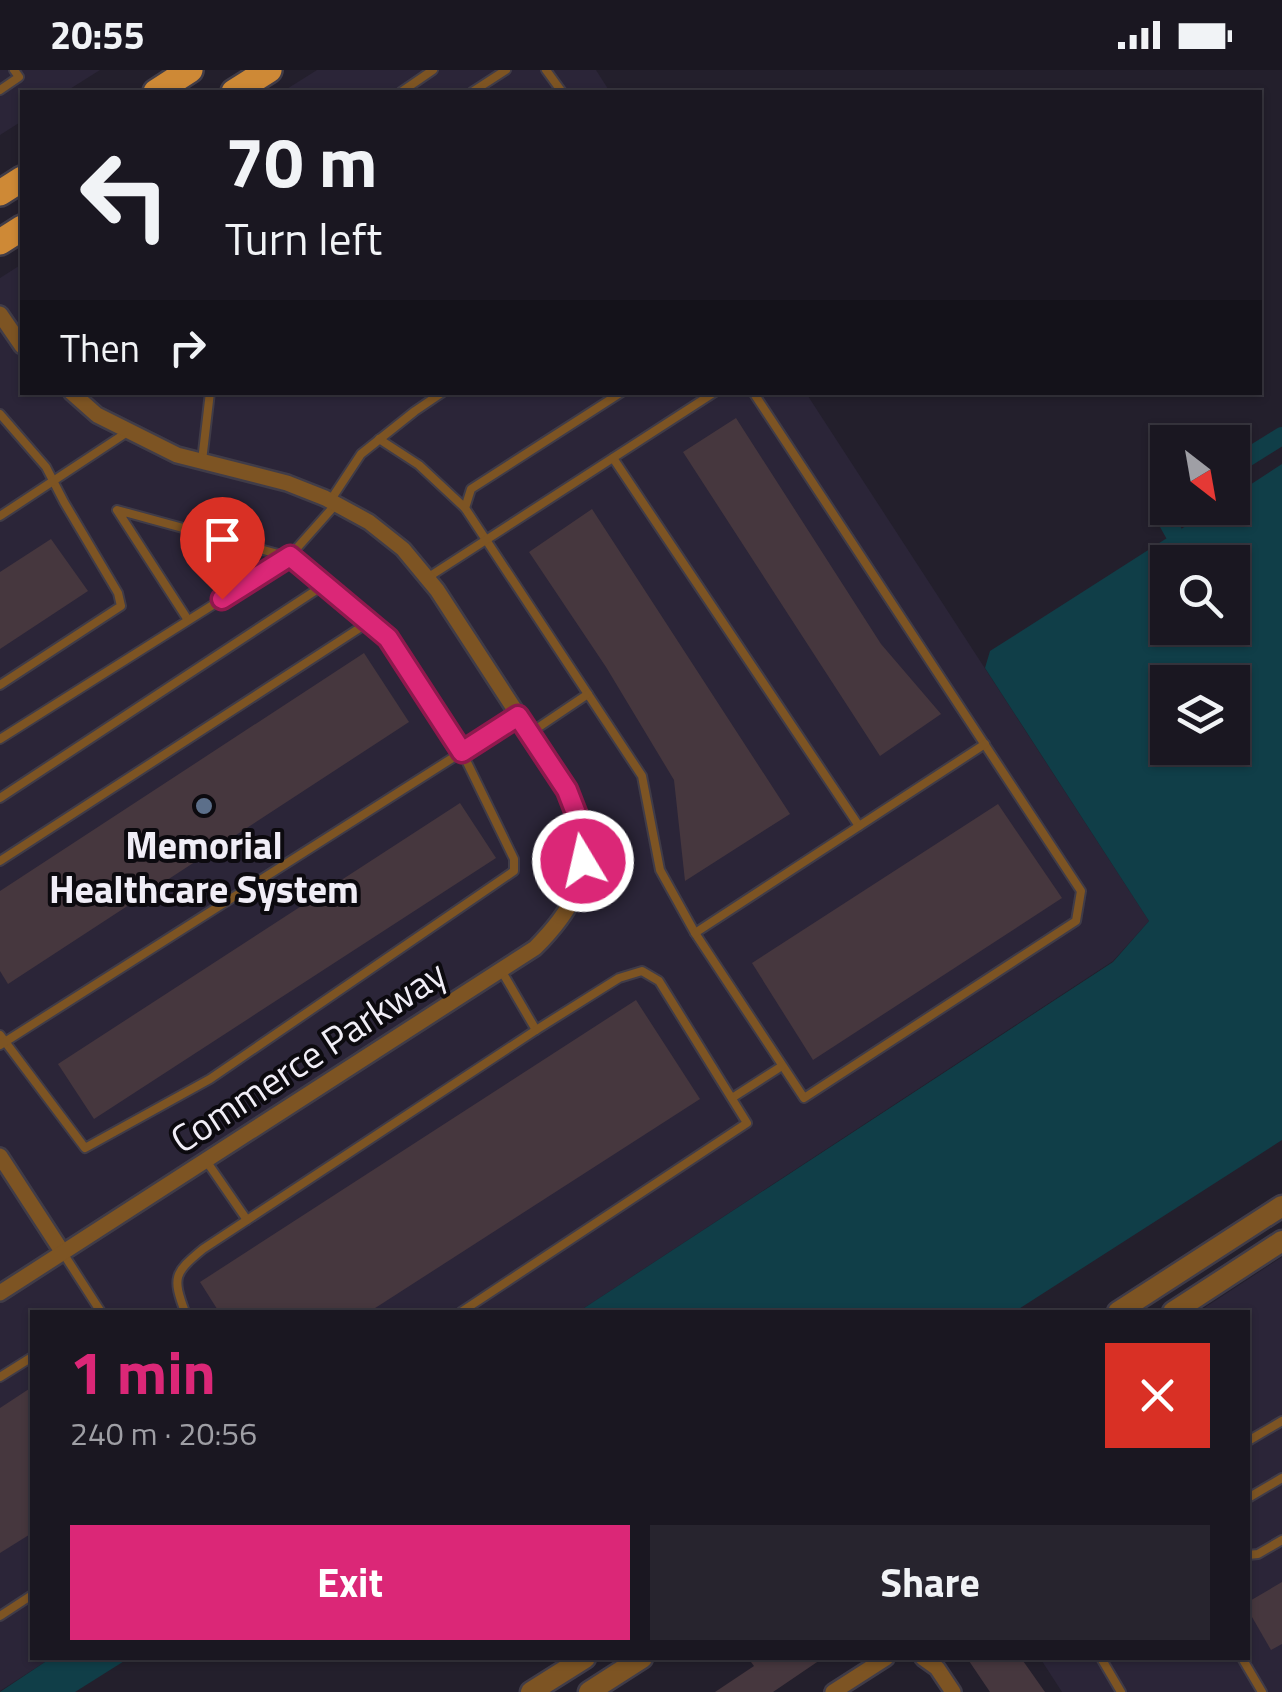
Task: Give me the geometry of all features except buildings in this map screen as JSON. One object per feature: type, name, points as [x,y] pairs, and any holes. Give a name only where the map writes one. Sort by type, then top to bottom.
[{"type":"main road","points":[[159,90],[190,70]]},
{"type":"main road","points":[[237,90],[268,70]]},
{"type":"street","points":[[0,314],[20,343]]},
{"type":"street","points":[[74,395],[97,415],[177,454],[287,483],[369,522],[403,549],[438,590],[530,733]]},
{"type":"street","name":"Commerce Parkway","points":[[0,1293],[535,948],[555,928],[574,899],[583,861],[581,826],[567,790],[530,733]]},
{"type":"street","points":[[0,1156],[63,1253]]},
{"type":"street","points":[[1121,1310],[1282,1206]]},
{"type":"street","points":[[1176,1310],[1282,1242]]},
{"type":"street","points":[[532,1692],[582,1660]]},
{"type":"street","points":[[589,1692],[639,1660]]},
{"type":"street","points":[[833,1692],[883,1660]]},
{"type":"street","points":[[925,1660],[937,1668],[953,1692]]},
{"type":"lane","points":[[0,90],[19,77],[14,70]]},
{"type":"lane","points":[[404,90],[432,70]]},
{"type":"lane","points":[[475,90],[506,70]]},
{"type":"lane","points":[[202,461],[210,395]]},
{"type":"lane","points":[[0,740],[290,556],[333,503],[361,454],[439,395]]},
{"type":"lane","points":[[465,508],[471,489],[617,395]]},
{"type":"lane","points":[[427,578],[710,395]]},
{"type":"lane","points":[[379,439],[419,466],[465,508],[642,776],[660,870],[695,933],[804,1098],[1076,921],[1082,891],[755,395]]},
{"type":"lane","points":[[0,414],[46,467],[118,592],[121,606],[0,686]]},
{"type":"lane","points":[[0,516],[129,431]]},
{"type":"lane","points":[[613,458],[860,826]]},
{"type":"lane","points":[[188,620],[117,510],[290,556],[388,638],[462,752],[514,859],[514,871],[210,1079],[85,1148],[2,1040],[462,752],[518,716]]},
{"type":"lane","points":[[0,798],[324,585]]},
{"type":"lane","points":[[0,861],[369,622]]},
{"type":"lane","points":[[530,733],[588,694]]},
{"type":"lane","points":[[695,933],[985,744]]},
{"type":"lane","points":[[501,970],[536,1030]]},
{"type":"lane","points":[[184,1310],[176,1286],[182,1267],[203,1249],[536,1030],[619,978],[642,971],[659,981],[747,1123],[464,1310]]},
{"type":"lane","points":[[732,1098],[782,1066]]},
{"type":"lane","points":[[206,1160],[247,1220]]},
{"type":"lane","points":[[63,1253],[100,1310]]},
{"type":"lane","points":[[0,1378],[30,1357]]},
{"type":"lane","points":[[1250,1440],[1282,1420]]},
{"type":"lane","points":[[1250,1497],[1282,1478]]},
{"type":"lane","points":[[1250,1555],[1282,1540]]},
{"type":"lane","points":[[0,1616],[30,1596]]},
{"type":"lane","points":[[1102,1660],[1121,1692]]},
{"type":"lane","points":[[1243,1660],[1262,1692]]},
{"type":"shaded area","points":[[0,70],[100,70],[68,90],[20,90],[20,122],[0,135]]},
{"type":"shaded area","points":[[317,70],[596,70],[609,90],[285,90]]},
{"type":"shaded area","points":[[20,265],[20,395],[807,395],[1149,921],[1113,961],[581,1310],[30,1310],[30,1660],[48,1660],[0,1691],[0,278]]},
{"type":"shaded area","points":[[1282,1257],[1282,1692],[1062,1692],[1041,1660],[1250,1660],[1250,1310],[1201,1310]]},
{"type":"water","points":[[1282,464],[1282,1140],[1017,1310],[581,1310],[1113,962],[1149,921],[985,668],[990,651],[1150,549],[1150,645],[1250,645],[1250,545],[1156,545],[1187,525],[1250,525],[1250,485]]},
{"type":"water","points":[[48,1660],[126,1660],[75,1692],[0,1692]]},
{"type":"waterway","points":[[1250,456],[1282,436]]},
{"type":"waterway","points":[[1169,525],[1180,545]]},
{"type":"place","name":"Memorial Healthcare System","points":[[204,806]]},
{"type":"route","points":[[222,599],[290,556],[388,638],[462,752],[518,716],[567,790],[581,826],[583,861]]}]
